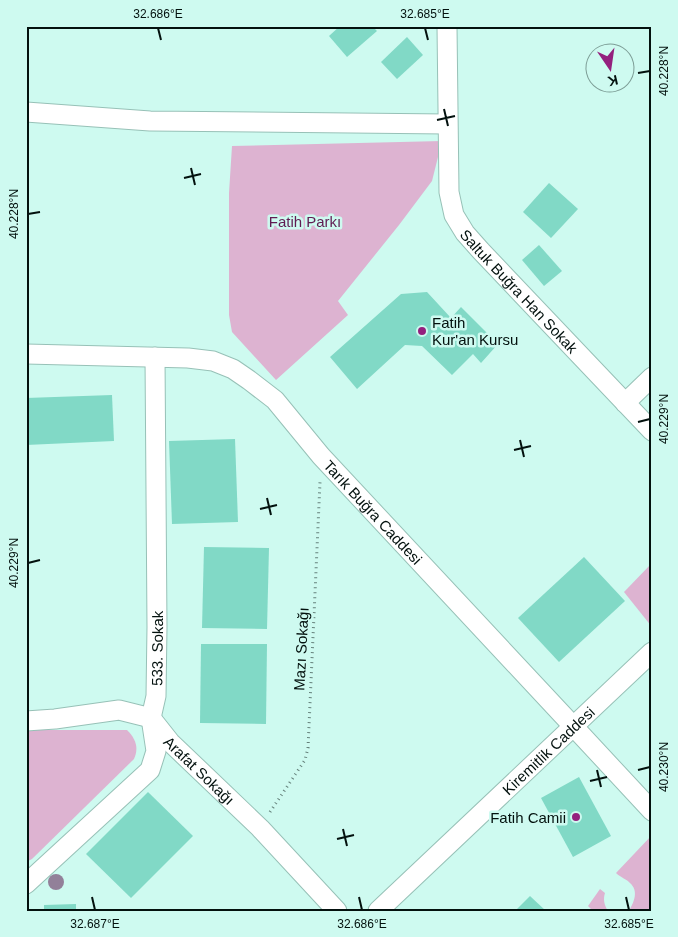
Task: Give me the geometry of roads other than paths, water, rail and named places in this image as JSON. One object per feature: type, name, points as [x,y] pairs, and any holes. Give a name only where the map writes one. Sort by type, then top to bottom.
[{"type":"street","name":"Saltuk Buğra Han Sokak","points":[[447,26],[449,192],[454,215],[465,233],[652,431]]},
{"type":"street","points":[[26,112],[159,121],[448,124]]},
{"type":"street","name":"Tarık Buğra Caddesi","points":[[26,354],[188,358],[213,361],[233,369],[249,380],[275,400],[321,456],[652,812]]},
{"type":"street","name":"533. Sokak","points":[[26,884],[150,770],[156,751],[151,718],[156,696],[157,627],[155,356]]},
{"type":"street","points":[[625,403],[652,377]]},
{"type":"street","name":"Kiremitlik Caddesi","points":[[378,911],[652,652]]},
{"type":"street","points":[[26,721],[119,710],[151,718]]},
{"type":"street","name":"Arafat Sokağı","points":[[151,718],[170,742],[260,828],[337,911]]},
{"type":"place","name":"Fatih Kur'an Kursu","points":[[422,331]]},
{"type":"place","name":"Fatih Camii","points":[[576,817]]},
{"type":"park label","name":"Fatih Parkı","points":[[305,221]]}]
